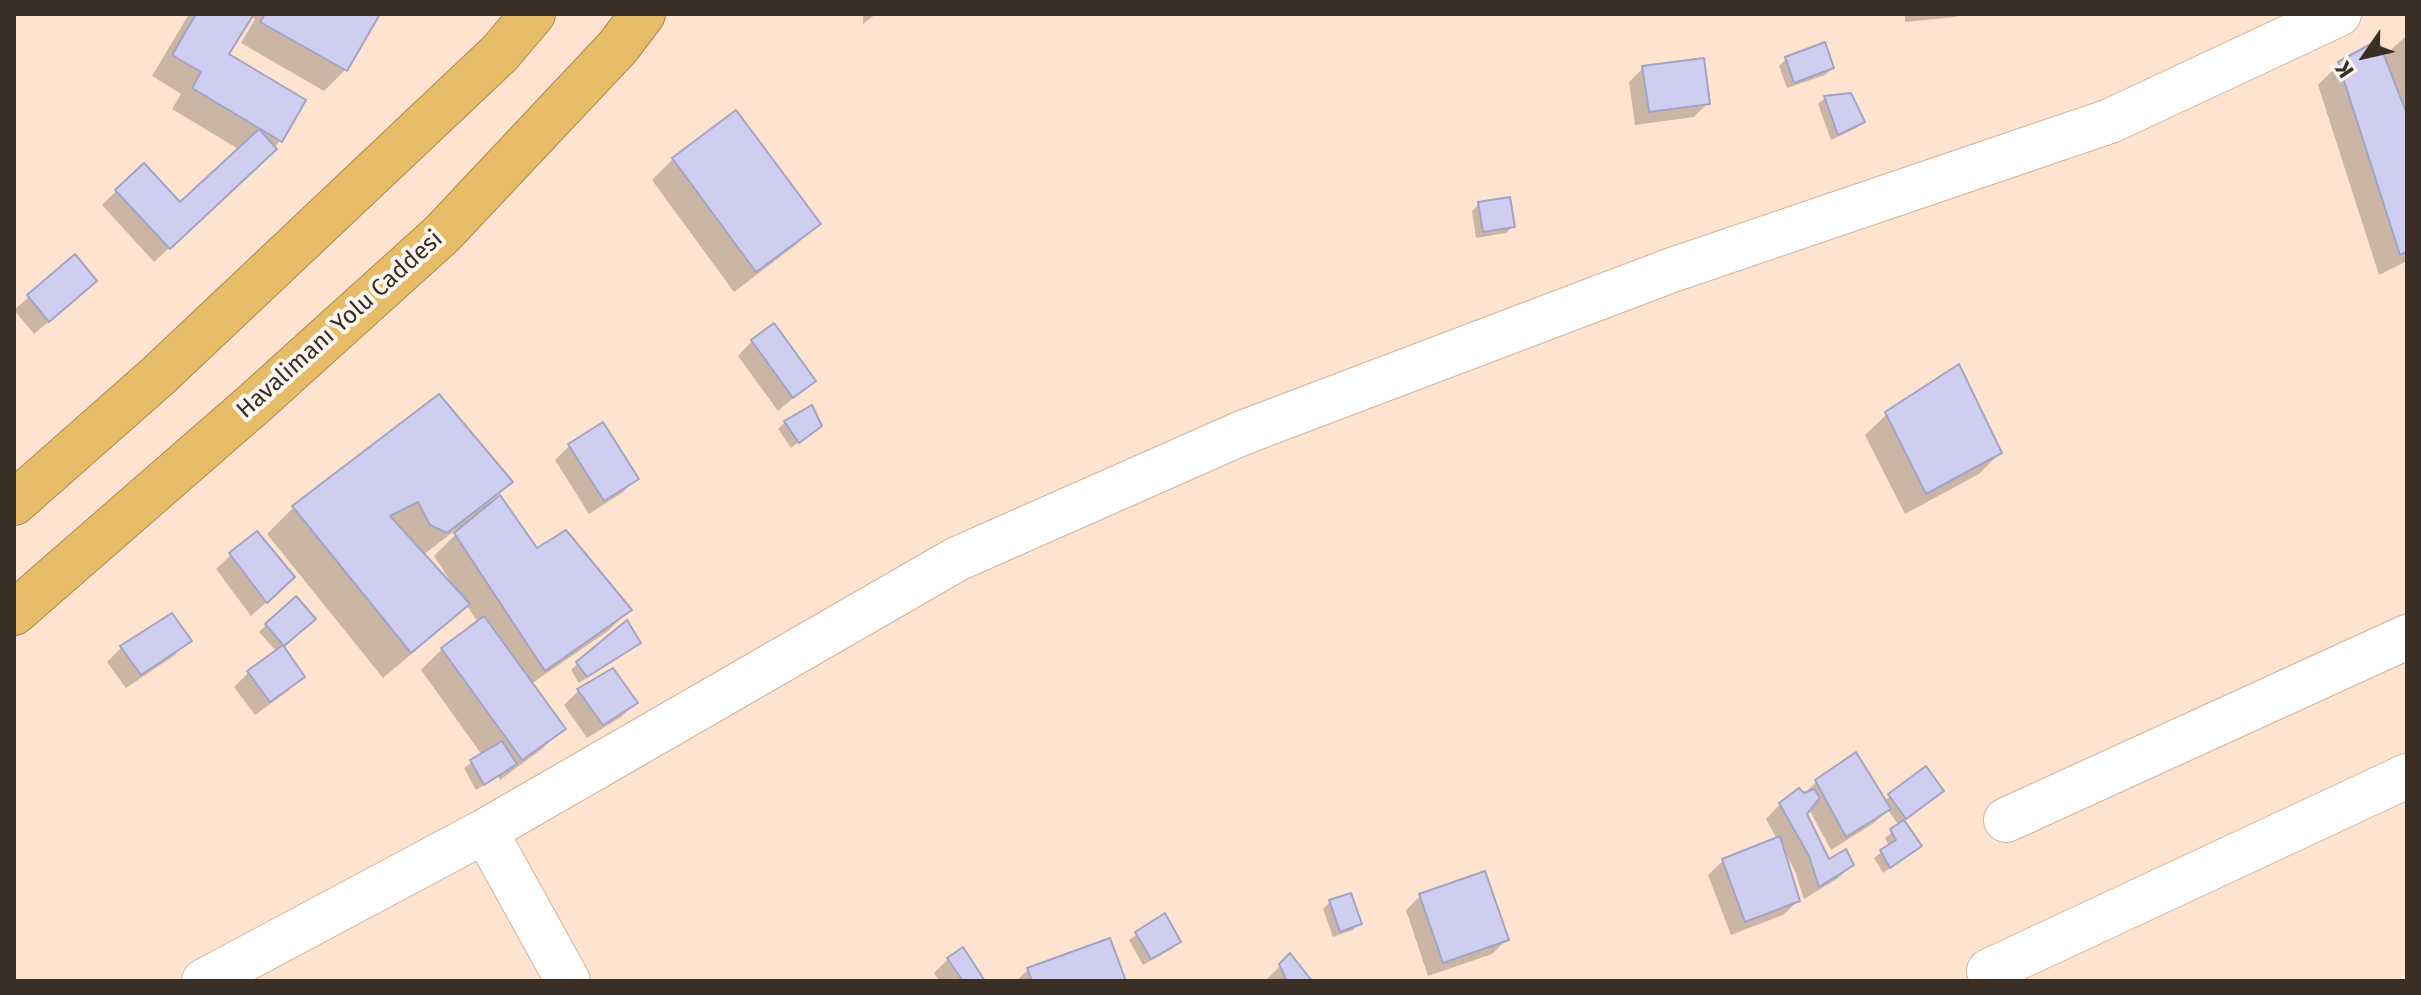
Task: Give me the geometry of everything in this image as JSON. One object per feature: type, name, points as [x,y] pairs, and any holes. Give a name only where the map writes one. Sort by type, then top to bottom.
[{"type":"highway","points":[[14,503],[158,376],[500,53],[533,14]]},
{"type":"highway","name":"Havalimanı Yolu Caddesi","points":[[14,613],[245,412],[442,234],[618,47],[643,14]]},
{"type":"street","points":[[204,981],[485,831],[957,559],[1227,439],[1672,270],[2110,121],[2339,14]]},
{"type":"street","points":[[2006,820],[2407,637]]},
{"type":"street","points":[[1989,971],[2407,776]]},
{"type":"street","points":[[485,831],[568,981]]},
{"type":"building","points":[[196,14],[254,14],[229,54],[306,100],[282,142],[192,88],[201,72],[172,55]]},
{"type":"building","points":[[265,14],[380,14],[347,71],[260,22]]},
{"type":"building","points":[[2378,40],[2407,114],[2407,251],[2400,255],[2338,62]]},
{"type":"building","points":[[1825,42],[1834,68],[1794,83],[1785,57]]},
{"type":"building","points":[[1704,58],[1710,104],[1649,112],[1642,66]]},
{"type":"building","points":[[1851,93],[1865,122],[1838,135],[1824,96]]},
{"type":"building","points":[[736,110],[821,224],[756,272],[672,158]]},
{"type":"building","points":[[259,129],[277,149],[170,249],[115,190],[144,163],[180,202]]},
{"type":"building","points":[[1510,197],[1515,227],[1483,232],[1478,202]]},
{"type":"building","points":[[75,254],[97,281],[49,322],[27,295]]},
{"type":"building","points":[[774,323],[816,381],[793,398],[751,340]]},
{"type":"building","points":[[1959,364],[2002,453],[1926,494],[1885,412]]},
{"type":"building","points":[[439,394],[513,482],[447,533],[430,525],[418,502],[390,516],[470,604],[411,653],[292,506]]},
{"type":"building","points":[[812,405],[822,426],[799,443],[784,421]]},
{"type":"building","points":[[603,422],[639,479],[604,501],[568,444]]},
{"type":"building","points":[[500,495],[537,548],[566,530],[632,610],[545,671],[454,533]]},
{"type":"building","points":[[257,531],[295,577],[267,603],[229,553]]},
{"type":"building","points":[[296,596],[316,619],[284,646],[265,624]]},
{"type":"building","points":[[172,613],[192,641],[141,675],[120,646]]},
{"type":"building","points":[[484,616],[566,729],[522,760],[441,648]]},
{"type":"building","points":[[627,620],[641,643],[587,677],[576,662]]},
{"type":"building","points":[[283,645],[305,677],[270,702],[247,671]]},
{"type":"building","points":[[613,668],[638,703],[603,725],[577,689]]},
{"type":"building","points":[[502,741],[517,764],[484,785],[470,760]]},
{"type":"building","points":[[1856,752],[1891,809],[1846,837],[1815,780]]},
{"type":"building","points":[[1926,766],[1944,791],[1906,819],[1888,794]]},
{"type":"building","points":[[1799,788],[1804,793],[1814,789],[1820,798],[1807,814],[1829,859],[1846,849],[1854,865],[1819,887],[1809,856],[1779,803]]},
{"type":"building","points":[[1904,820],[1922,846],[1890,868],[1880,850],[1896,840],[1890,829]]},
{"type":"building","points":[[1780,836],[1800,901],[1745,922],[1722,859]]},
{"type":"building","points":[[1485,871],[1509,940],[1443,963],[1419,894]]},
{"type":"building","points":[[1351,893],[1362,924],[1340,932],[1329,900]]},
{"type":"building","points":[[1165,913],[1181,942],[1151,959],[1135,932]]},
{"type":"building","points":[[1110,938],[1126,981],[1032,981],[1027,968]]},
{"type":"building","points":[[963,947],[985,981],[963,981],[947,958]]},
{"type":"building","points":[[1290,953],[1312,981],[1287,981],[1279,964]]}]
